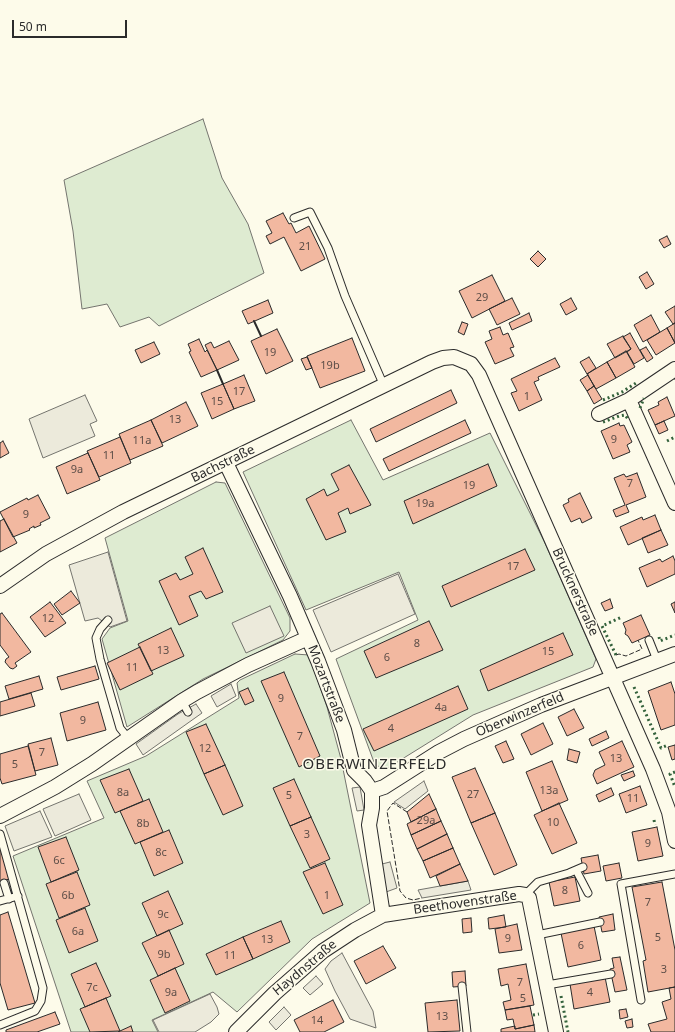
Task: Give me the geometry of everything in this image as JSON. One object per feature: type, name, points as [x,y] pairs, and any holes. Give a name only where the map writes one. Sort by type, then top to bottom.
[{"type":"street","name":"Bachstraße","points":[[0,586],[46,554],[91,528],[432,362],[443,358],[454,357]]},
{"type":"street","name":"Brucknerstraße","points":[[454,357],[471,364],[479,375],[663,793],[675,841]]},
{"type":"street","points":[[599,414],[629,400],[675,369]]},
{"type":"street","points":[[629,400],[675,503]]},
{"type":"street","name":"Mozartstraße","points":[[226,463],[290,596],[318,661],[344,730],[354,770],[365,781],[372,792]]},
{"type":"street","points":[[0,816],[55,787],[92,764],[115,752],[136,736],[185,706],[213,683],[246,663],[308,638]]},
{"type":"street","name":"Oberwinzerfeld","points":[[372,792],[384,787],[458,742],[541,705],[675,654]]},
{"type":"street","points":[[372,792],[372,808],[369,825],[383,915]]},
{"type":"street","name":"Beethovenstraße","points":[[383,915],[518,894],[527,896],[537,935],[556,1032]]},
{"type":"street","name":"Haydnstraße","points":[[236,1032],[275,993],[323,950],[383,915]]},
{"type":"lane","points":[[294,218],[310,212],[328,248],[345,296],[384,386]]},
{"type":"lane","points":[[108,620],[100,629],[96,638],[100,659],[120,728],[136,736]]},
{"type":"lane","points":[[649,640],[657,660]]},
{"type":"lane","points":[[0,834],[43,988],[41,1001],[35,1011],[0,1025]]},
{"type":"lane","points":[[527,896],[538,882],[580,869],[588,893]]},
{"type":"lane","points":[[641,1000],[621,884],[675,874]]},
{"type":"lane","points":[[4,883],[9,899]]},
{"type":"lane","points":[[0,901],[18,896]]},
{"type":"lane","points":[[537,935],[600,922]]},
{"type":"lane","points":[[547,985],[611,974]]},
{"type":"lane","points":[[462,986],[467,1032]]},
{"type":"green space","points":[[203,119],[222,178],[248,224],[264,273],[159,326],[149,317],[120,327],[107,304],[82,309],[73,231],[64,180]]},
{"type":"green space","points":[[351,420],[383,480],[490,433],[544,541],[596,659],[593,667],[473,715],[386,769],[375,765],[336,659],[418,620],[399,572],[306,610],[243,472]]},
{"type":"green space","points":[[216,482],[225,483],[290,618],[290,631],[283,640],[203,679],[127,727],[102,639],[110,628],[128,621],[105,538]]},
{"type":"green space","points":[[295,654],[309,655],[327,707],[341,759],[370,903],[312,939],[237,1012],[213,992],[152,1020],[158,1032],[71,1032],[13,856],[104,818],[87,781],[146,756],[239,698],[237,683],[240,680]]},
{"type":"shaded area","points":[[85,395],[97,421],[90,424],[95,436],[43,458],[29,419]]},
{"type":"shaded area","points":[[108,552],[127,621],[110,627],[98,618],[85,621],[69,565]]},
{"type":"shaded area","points":[[398,574],[415,614],[331,652],[313,610]]},
{"type":"shaded area","points":[[270,606],[284,636],[246,653],[232,623]]},
{"type":"shaded area","points":[[231,684],[236,696],[217,707],[211,696]]},
{"type":"shaded area","points":[[196,704],[202,713],[143,755],[136,744],[178,714]]},
{"type":"shaded area","points":[[424,781],[428,791],[405,809],[394,802]]},
{"type":"shaded area","points":[[360,787],[364,810],[357,811],[352,788]]},
{"type":"shaded area","points":[[79,794],[91,820],[55,836],[43,809]]},
{"type":"shaded area","points":[[40,811],[52,837],[14,851],[5,826]]},
{"type":"shaded area","points":[[390,862],[397,888],[386,892],[378,865]]},
{"type":"shaded area","points":[[468,881],[471,890],[422,898],[418,890]]},
{"type":"shaded area","points":[[342,953],[373,1011],[376,1028],[350,1019],[325,969],[331,961]]},
{"type":"shaded area","points":[[316,976],[323,984],[310,995],[303,988]]},
{"type":"shaded area","points":[[210,994],[219,1014],[211,1022],[195,1032],[159,1032],[153,1020]]},
{"type":"shaded area","points":[[284,1007],[291,1015],[276,1030],[269,1022]]},
{"type":"building","points":[[283,213],[289,224],[291,223],[296,233],[309,226],[325,259],[301,271],[284,237],[270,244],[266,236],[272,233],[266,221]]},
{"type":"building","points":[[667,236],[671,244],[664,248],[659,240]]},
{"type":"building","points":[[538,251],[546,259],[538,267],[530,259]]},
{"type":"building","points":[[647,272],[654,284],[646,289],[639,277]]},
{"type":"building","points":[[492,275],[505,301],[472,318],[459,291]]},
{"type":"building","points":[[512,298],[520,314],[497,325],[489,309]]},
{"type":"building","points":[[571,298],[577,309],[566,315],[560,304]]},
{"type":"building","points":[[268,300],[273,313],[248,324],[242,311]]},
{"type":"building","points":[[675,306],[675,323],[673,324],[665,312]]},
{"type":"building","points":[[529,313],[532,321],[512,330],[509,323]]},
{"type":"building","points":[[651,315],[660,332],[643,342],[634,325]]},
{"type":"building","points":[[462,322],[468,324],[464,335],[458,332]]},
{"type":"building","points":[[675,323],[675,343],[667,328]]},
{"type":"building","points":[[500,327],[503,335],[508,333],[514,347],[510,348],[514,356],[495,364],[485,342],[492,339],[489,331]]},
{"type":"building","points":[[667,328],[675,343],[656,355],[647,340]]},
{"type":"building","points":[[277,329],[293,361],[266,374],[251,341]]},
{"type":"building","points":[[630,333],[644,358],[634,364],[627,352],[631,349],[623,337]]},
{"type":"building","points":[[623,336],[631,349],[615,358],[607,344]]},
{"type":"building","points":[[352,338],[365,371],[320,388],[307,356]]},
{"type":"building","points":[[199,339],[205,352],[207,350],[217,370],[201,377],[189,352],[191,351],[188,344]]},
{"type":"building","points":[[229,341],[239,360],[217,370],[205,345],[211,342],[214,348]]},
{"type":"building","points":[[154,342],[160,354],[141,363],[135,350]]},
{"type":"building","points":[[646,347],[653,358],[647,362],[640,350]]},
{"type":"building","points":[[626,351],[635,367],[616,378],[607,362]]},
{"type":"building","points":[[307,357],[312,368],[306,370],[301,359]]},
{"type":"building","points":[[589,357],[596,368],[587,374],[580,362]]},
{"type":"building","points":[[555,358],[560,367],[538,377],[539,380],[534,382],[542,400],[519,411],[511,393],[517,391],[511,379]]},
{"type":"building","points":[[607,362],[616,378],[596,389],[587,374]]},
{"type":"building","points":[[244,375],[255,401],[234,409],[223,384]]},
{"type":"building","points":[[588,375],[594,386],[587,391],[580,380]]},
{"type":"building","points":[[223,384],[234,409],[212,419],[201,393]]},
{"type":"building","points":[[594,386],[602,399],[594,404],[587,391]]},
{"type":"building","points":[[451,390],[457,403],[376,442],[370,429]]},
{"type":"building","points":[[667,397],[675,416],[655,425],[648,410],[659,405],[658,402]]},
{"type":"building","points":[[186,402],[198,426],[162,443],[151,420]]},
{"type":"building","points":[[151,420],[163,446],[130,460],[119,434]]},
{"type":"building","points":[[465,420],[471,433],[389,471],[383,459]]},
{"type":"building","points":[[664,421],[668,430],[659,434],[655,425]]},
{"type":"building","points":[[619,423],[620,426],[624,425],[632,442],[627,445],[630,452],[613,459],[601,431]]},
{"type":"building","points":[[120,437],[131,463],[99,477],[87,451]]},
{"type":"building","points":[[3,441],[9,453],[0,458],[0,443]]},
{"type":"building","points":[[88,453],[100,480],[67,494],[56,467]]},
{"type":"building","points":[[488,464],[497,486],[413,524],[404,501]]},
{"type":"building","points":[[349,465],[371,505],[350,514],[348,508],[338,513],[346,532],[326,540],[306,499],[324,489],[327,496],[339,490],[331,474]]},
{"type":"building","points":[[637,473],[646,497],[626,505],[629,512],[616,517],[613,510],[625,505],[614,478],[624,474],[626,477]]},
{"type":"building","points":[[580,493],[592,518],[582,523],[580,518],[571,522],[563,505],[569,502],[568,499]]},
{"type":"building","points":[[38,495],[50,518],[40,523],[41,525],[34,528],[34,526],[29,529],[30,530],[13,537],[0,512],[27,498],[28,500]]},
{"type":"building","points":[[655,515],[661,530],[628,545],[620,527],[642,517],[643,520]]},
{"type":"building","points":[[4,519],[17,543],[0,552],[0,521]]},
{"type":"building","points":[[661,530],[668,545],[648,553],[642,538]]},
{"type":"building","points":[[203,548],[223,592],[206,599],[201,591],[189,596],[198,616],[179,625],[159,581],[176,573],[180,580],[193,574],[185,557]]},
{"type":"building","points":[[525,549],[535,570],[451,607],[442,586]]},
{"type":"building","points":[[673,556],[675,561],[675,574],[647,587],[639,568],[660,559],[662,562]]},
{"type":"building","points":[[71,591],[80,603],[62,615],[54,604]]},
{"type":"building","points":[[610,599],[613,608],[605,611],[601,603]]},
{"type":"building","points":[[50,602],[66,623],[45,637],[30,617]]},
{"type":"building","points":[[675,602],[675,613],[671,604]]},
{"type":"building","points":[[2,613],[31,652],[15,663],[17,666],[13,669],[10,668],[5,662],[9,657],[0,645],[0,614]]},
{"type":"building","points":[[641,615],[650,635],[632,643],[625,634],[626,630],[623,623]]},
{"type":"building","points":[[429,621],[443,650],[376,678],[364,651]]},
{"type":"building","points":[[171,628],[184,656],[151,671],[138,644]]},
{"type":"building","points":[[563,633],[573,655],[488,691],[480,670]]},
{"type":"building","points":[[140,647],[153,674],[120,690],[107,663]]},
{"type":"building","points":[[95,666],[99,679],[61,690],[57,677]]},
{"type":"building","points":[[284,672],[320,756],[299,767],[261,681]]},
{"type":"building","points":[[39,676],[43,689],[9,699],[5,686]]},
{"type":"building","points":[[671,682],[675,694],[675,725],[661,730],[648,691]]},
{"type":"building","points":[[458,686],[468,709],[374,751],[363,729]]},
{"type":"building","points":[[248,688],[254,701],[245,705],[239,692]]},
{"type":"building","points":[[31,693],[35,706],[0,716],[0,702]]},
{"type":"building","points":[[98,702],[106,730],[67,741],[60,713]]},
{"type":"building","points":[[574,709],[584,728],[567,736],[558,717]]},
{"type":"building","points":[[543,723],[553,744],[531,755],[521,734]]},
{"type":"building","points":[[206,724],[225,765],[204,774],[186,732]]},
{"type":"building","points":[[606,731],[609,738],[592,746],[589,739]]},
{"type":"building","points":[[51,738],[58,765],[35,771],[28,744]]},
{"type":"building","points":[[506,741],[514,759],[503,763],[495,746]]},
{"type":"building","points":[[622,741],[634,767],[597,784],[593,775],[595,770],[605,765],[599,752]]},
{"type":"building","points":[[675,745],[675,759],[672,760],[668,747]]},
{"type":"building","points":[[28,746],[36,775],[2,784],[0,778],[0,754]]},
{"type":"building","points":[[569,749],[580,752],[577,763],[567,760]]},
{"type":"building","points":[[552,761],[568,800],[542,811],[526,772]]},
{"type":"building","points":[[225,765],[243,806],[223,815],[204,774]]},
{"type":"building","points":[[475,768],[495,813],[471,823],[452,777]]},
{"type":"building","points":[[129,769],[143,801],[115,813],[100,780]]},
{"type":"building","points":[[633,771],[635,776],[624,781],[621,775]]},
{"type":"building","points":[[294,779],[311,817],[290,826],[273,788]]},
{"type":"building","points":[[640,786],[647,805],[626,813],[619,794]]},
{"type":"building","points":[[611,788],[614,795],[599,802],[596,795]]},
{"type":"building","points":[[429,794],[436,809],[411,822],[407,812]]},
{"type":"building","points":[[149,799],[163,832],[135,844],[120,811]]},
{"type":"building","points":[[559,803],[577,843],[552,854],[534,815]]},
{"type":"building","points":[[436,809],[441,821],[411,835],[407,824]]},
{"type":"building","points":[[495,813],[517,865],[494,875],[471,823]]},
{"type":"building","points":[[311,817],[330,859],[310,868],[290,826]]},
{"type":"building","points":[[441,821],[447,834],[417,849],[411,835]]},
{"type":"building","points":[[657,827],[663,856],[638,861],[632,832]]},
{"type":"building","points":[[169,830],[183,863],[154,876],[140,842]]},
{"type":"building","points":[[447,834],[453,848],[423,861],[417,849]]},
{"type":"building","points":[[66,837],[79,870],[51,882],[38,847]]},
{"type":"building","points":[[0,846],[9,879],[0,882]]},
{"type":"building","points":[[453,848],[460,864],[430,878],[423,861]]},
{"type":"building","points":[[598,855],[601,871],[584,874],[581,858]]},
{"type":"building","points":[[325,863],[343,905],[323,914],[303,872]]},
{"type":"building","points":[[619,863],[622,878],[606,881],[603,866]]},
{"type":"building","points":[[460,864],[468,881],[440,886],[436,876]]},
{"type":"building","points":[[77,872],[90,905],[59,918],[46,884]]},
{"type":"building","points":[[575,877],[580,901],[554,906],[549,882]]},
{"type":"building","points":[[662,882],[675,950],[675,987],[648,992],[643,961],[646,960],[632,887]]},
{"type":"building","points":[[168,891],[183,924],[157,936],[142,903]]},
{"type":"building","points":[[85,908],[98,941],[69,953],[56,920]]},
{"type":"building","points":[[8,912],[35,1003],[8,1010],[0,983],[0,915]]},
{"type":"building","points":[[613,914],[615,930],[602,932],[599,917]]},
{"type":"building","points":[[504,915],[506,927],[489,929],[488,918]]},
{"type":"building","points":[[471,918],[472,932],[463,933],[462,919]]},
{"type":"building","points":[[281,921],[290,942],[253,959],[243,937]]},
{"type":"building","points":[[517,924],[522,950],[499,953],[495,929]]},
{"type":"building","points":[[594,926],[601,960],[568,967],[561,933]]},
{"type":"building","points":[[169,930],[184,964],[158,976],[142,943]]},
{"type":"building","points":[[243,937],[253,959],[216,975],[206,954]]},
{"type":"building","points":[[383,946],[396,968],[366,984],[354,961]]},
{"type":"building","points":[[620,957],[627,990],[615,992],[610,969],[614,968],[612,958]]},
{"type":"building","points":[[96,963],[111,996],[85,1007],[71,974]]},
{"type":"building","points":[[526,964],[534,1005],[505,1010],[503,1002],[511,1000],[508,984],[501,986],[498,969]]},
{"type":"building","points":[[175,968],[190,1001],[165,1013],[150,980]]},
{"type":"building","points":[[465,971],[466,986],[453,987],[452,972]]},
{"type":"building","points":[[605,977],[610,1002],[574,1009],[570,984]]},
{"type":"building","points":[[675,987],[675,1032],[651,1032],[648,1024],[667,1019],[662,1002],[671,999],[669,988]]},
{"type":"building","points":[[106,998],[120,1031],[90,1032],[80,1009]]},
{"type":"building","points":[[333,1000],[344,1022],[324,1032],[300,1032],[294,1020]]},
{"type":"building","points":[[457,1000],[460,1031],[428,1032],[425,1003]]},
{"type":"building","points":[[530,1006],[534,1025],[515,1029],[513,1019],[507,1020],[505,1010]]},
{"type":"building","points":[[626,1009],[628,1017],[620,1019],[619,1010]]},
{"type":"building","points":[[55,1012],[60,1024],[37,1032],[6,1032],[6,1030]]},
{"type":"building","points":[[632,1019],[633,1027],[627,1028],[625,1021]]},
{"type":"building","points":[[534,1025],[535,1032],[501,1032],[501,1029],[515,1026],[515,1029]]},
{"type":"building","points":[[131,1026],[133,1032],[118,1032],[120,1031]]},
{"type":"hedge","points":[[603,400],[622,392],[636,383]]},
{"type":"hedge","points":[[640,408],[644,398]]},
{"type":"hedge","points":[[603,422],[625,415],[628,419]]},
{"type":"hedge","points":[[667,441],[675,437]]},
{"type":"hedge","points":[[616,655],[602,626],[622,617]]},
{"type":"hedge","points":[[659,637],[660,641],[675,635]]},
{"type":"hedge","points":[[634,687],[661,748],[668,745]]},
{"type":"hedge","points":[[675,772],[670,774],[675,787]]},
{"type":"hedge","points":[[654,820],[655,825]]},
{"type":"hedge","points":[[561,996],[568,1032]]},
{"type":"hedge","points":[[533,1015],[539,1014]]},
{"type":"fence","points":[[616,655],[619,654],[626,656],[642,649],[638,640]]},
{"type":"fence","points":[[407,812],[393,803],[387,811],[400,891],[406,898],[413,900],[422,898]]},
{"type":"wall","points":[[254,321],[261,336]]},
{"type":"wall","points":[[217,370],[223,384]]},
{"type":"district","name":"OBERWINZERFELD","points":[[375,765]]}]
